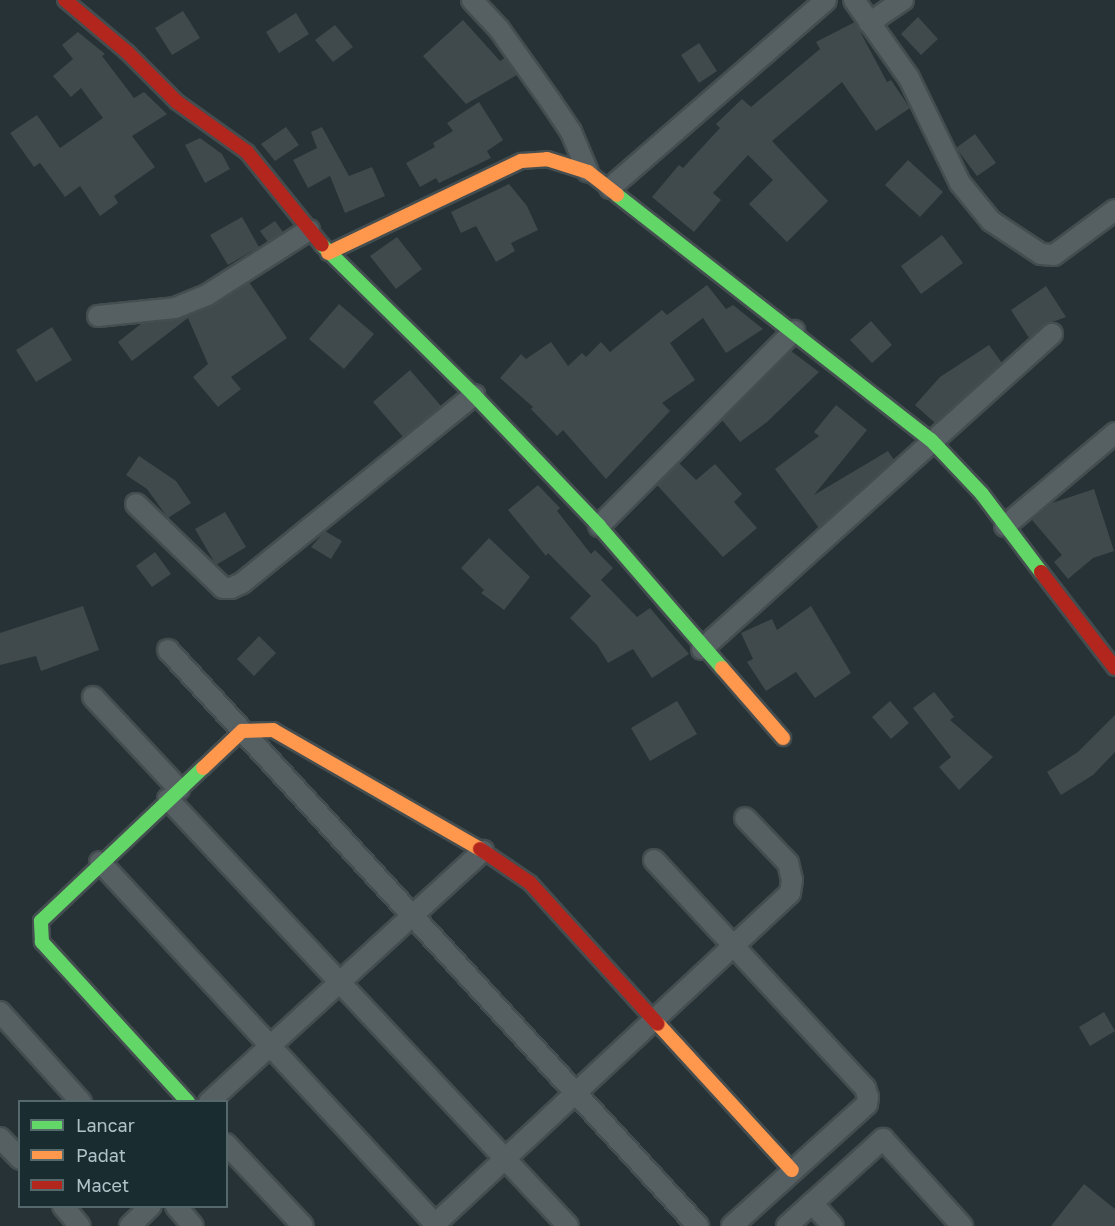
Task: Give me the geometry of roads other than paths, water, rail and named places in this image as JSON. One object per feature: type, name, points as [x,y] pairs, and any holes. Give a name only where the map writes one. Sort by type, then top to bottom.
[{"type":"street","points":[[65,0],[127,52],[177,102],[247,152],[328,253],[474,395],[599,526],[702,649],[783,738]]},
{"type":"street","points":[[472,0],[499,29],[551,102],[571,132],[588,172]]},
{"type":"street","points":[[610,188],[826,0]]},
{"type":"street","points":[[854,0],[909,78],[960,183],[991,221],[1041,254],[1054,255],[1115,210]]},
{"type":"street","points":[[869,23],[903,0]]},
{"type":"street","points":[[328,253],[521,161],[547,159],[588,172],[931,440],[982,494],[1115,668]]},
{"type":"street","points":[[98,316],[175,308],[207,295],[309,230]]},
{"type":"street","points":[[599,526],[794,331]]},
{"type":"street","points":[[702,649],[931,440],[1052,334]]},
{"type":"street","points":[[136,504],[223,588],[231,588],[242,583],[474,395]]},
{"type":"street","points":[[1005,526],[1115,433]]},
{"type":"street","points":[[168,650],[698,1226]]},
{"type":"street","points":[[93,697],[174,794],[340,982],[568,1226]]},
{"type":"street","points":[[187,1100],[42,942],[41,921],[100,862],[242,731],[273,730],[483,851],[530,883],[792,1170]]},
{"type":"street","points":[[100,862],[435,1225],[790,892],[792,880],[788,863],[745,818]]},
{"type":"street","points":[[210,1100],[483,851]]},
{"type":"street","points":[[654,860],[865,1088],[868,1097],[867,1104],[732,1226]]},
{"type":"street","points":[[0,1012],[80,1100]]},
{"type":"street","points":[[0,1138],[18,1157]]},
{"type":"street","points":[[787,1226],[883,1139],[962,1226]]},
{"type":"street","points":[[228,1146],[303,1226]]},
{"type":"street","points":[[812,1203],[833,1226]]},
{"type":"street","points":[[65,1208],[81,1226]]},
{"type":"street","points":[[130,1226],[149,1208]]},
{"type":"street","points":[[178,1208],[194,1226]]}]
